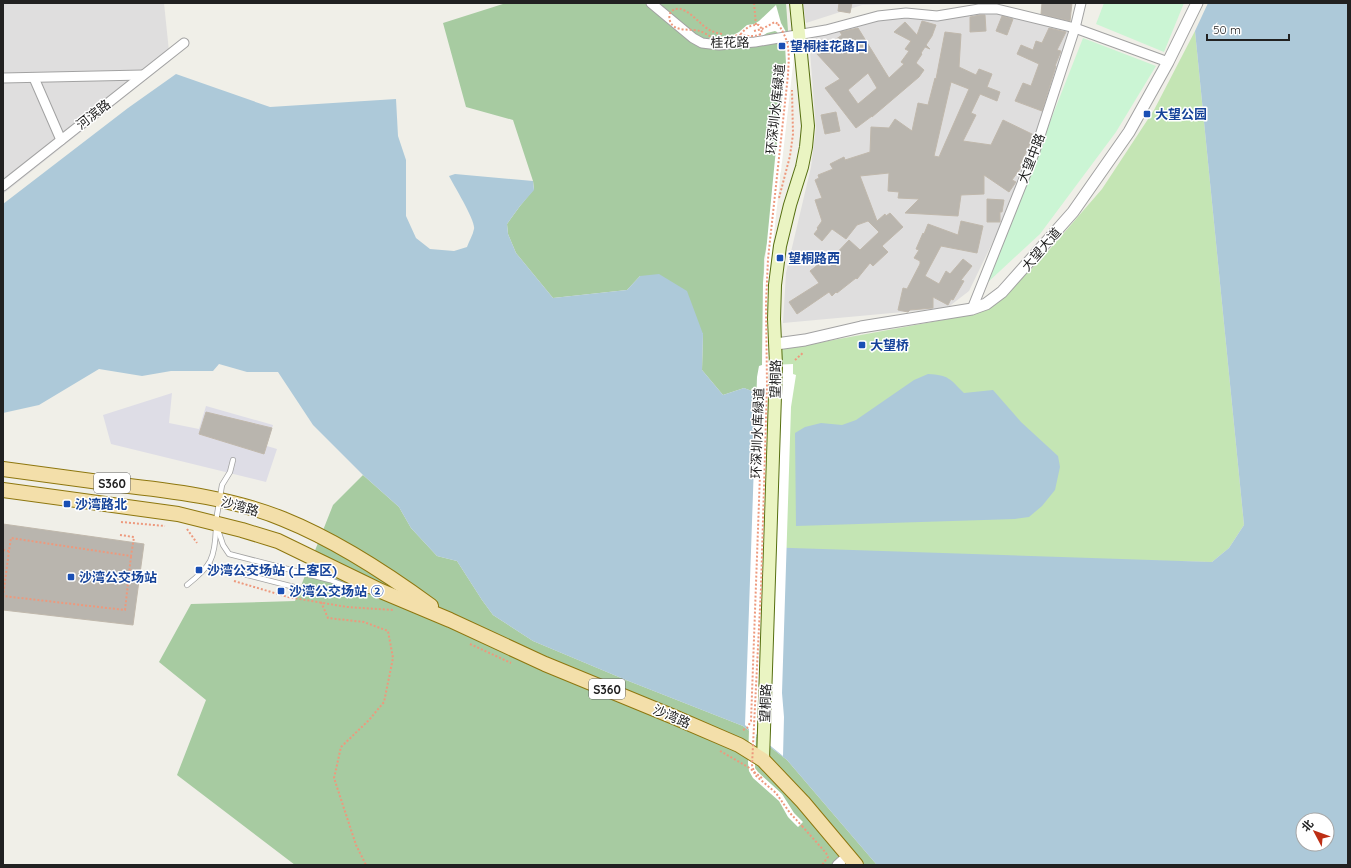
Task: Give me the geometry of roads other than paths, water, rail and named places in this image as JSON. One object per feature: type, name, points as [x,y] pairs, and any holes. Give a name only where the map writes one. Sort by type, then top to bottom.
[{"type":"main road","name":"望桐路","points":[[763,760],[765,722],[770,365],[776,344],[774,319],[775,285],[780,246],[802,167],[808,126],[796,3]]},
{"type":"main road","name":"沙湾路","points":[[3,469],[192,494],[220,500],[283,519],[346,550],[396,581],[450,620]]},
{"type":"main road","name":"沙湾路","points":[[3,490],[178,514],[242,530],[278,541],[381,591],[450,620],[545,664],[674,717],[739,746],[763,760],[803,802],[852,860]]},
{"type":"main road","points":[[336,569],[346,550]]},
{"type":"street","name":"桂花路","points":[[651,3],[693,38],[702,42],[728,45],[826,30],[878,16],[906,13],[937,16],[979,9],[997,9],[1075,28],[1168,62]]},
{"type":"street","name":"大望中路","points":[[972,309],[1035,151],[1059,82],[1081,3]]},
{"type":"street","name":"大望大道","points":[[776,344],[805,340],[861,327],[972,309],[986,304],[1002,292],[1073,212],[1129,132],[1168,62],[1198,3]]},
{"type":"street","name":"河滨路","points":[[3,186],[184,43]]},
{"type":"street","points":[[3,78],[143,75]]},
{"type":"street","points":[[34,78],[61,140]]},
{"type":"street","points":[[837,865],[852,860]]},
{"type":"lane","points":[[187,585],[208,565],[214,554],[216,523],[222,485],[230,472],[233,460]]},
{"type":"lane","points":[[216,523],[223,545],[229,554],[330,580],[357,590]]},
{"type":"lane","points":[[208,565],[306,590],[381,591]]},
{"type":"water","points":[[1208,3],[1348,3],[1348,865],[877,865],[787,760],[743,726],[626,680],[533,641],[493,615],[457,561],[437,556],[411,528],[399,507],[363,475],[313,425],[278,372],[247,372],[219,364],[213,371],[171,371],[142,376],[99,369],[39,405],[3,413],[3,204],[128,108],[176,74],[270,107],[396,99],[398,136],[406,160],[406,216],[416,238],[430,249],[454,251],[467,247],[474,229],[472,219],[449,176],[455,174],[533,181],[534,190],[507,224],[508,234],[516,253],[553,298],[627,290],[640,276],[659,274],[687,291],[703,334],[702,370],[723,395],[744,388],[762,395],[761,547],[1212,562],[1229,548],[1244,525],[1195,31]]},
{"type":"water","points":[[928,374],[941,375],[949,379],[964,393],[993,390],[1021,422],[1058,456],[1060,467],[1055,490],[1042,506],[1029,517],[1015,519],[796,526],[795,433],[805,427],[821,423],[842,425],[856,420],[914,380]]},
{"type":"place","name":"望桐桂花路口","points":[[782,46]]},
{"type":"place","name":"大望公园","points":[[1147,114]]},
{"type":"place","name":"望桐路西","points":[[780,258]]},
{"type":"place","name":"大望桥","points":[[862,345]]},
{"type":"place","name":"沙湾路北","points":[[67,504]]},
{"type":"place","name":"沙湾公交场站 (上客区)","points":[[199,570]]},
{"type":"place","name":"沙湾公交场站","points":[[71,577]]},
{"type":"place","name":"沙湾公交场站 ②","points":[[281,591]]}]
